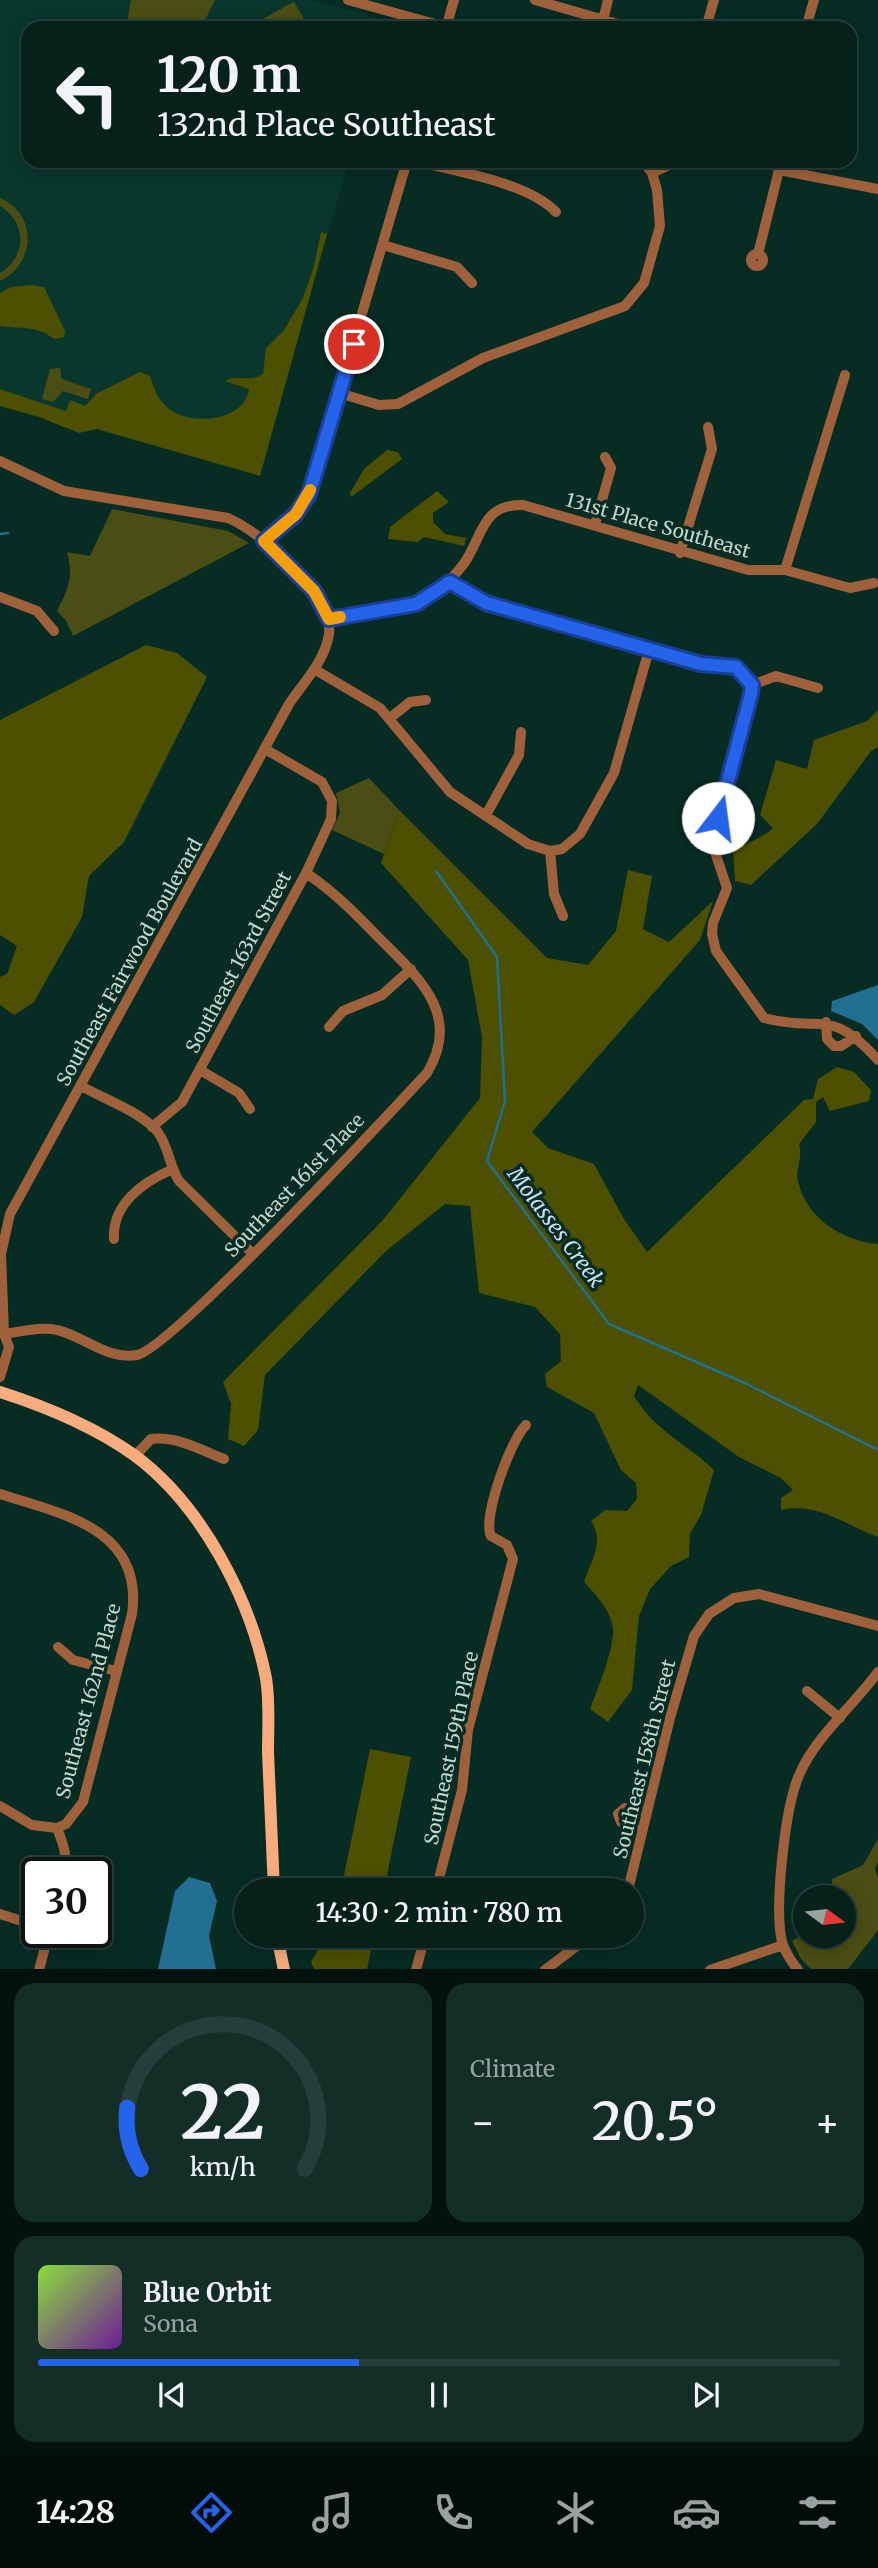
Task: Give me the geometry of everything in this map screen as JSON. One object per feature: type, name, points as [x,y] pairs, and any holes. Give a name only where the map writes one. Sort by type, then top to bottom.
[{"type":"main road","points":[[0,1392],[43,1406],[83,1424],[135,1456],[182,1503],[214,1547],[237,1586],[253,1627],[266,1681],[274,1878]]},
{"type":"main road","points":[[280,1948],[284,1969]]},
{"type":"street","points":[[348,0],[422,21]]},
{"type":"street","points":[[448,21],[454,0]]},
{"type":"street","points":[[535,0],[607,21]]},
{"type":"street","points":[[603,20],[608,0]]},
{"type":"street","points":[[708,21],[714,0]]},
{"type":"street","points":[[808,21],[814,0]]},
{"type":"street","points":[[264,541],[296,514],[309,494],[405,168]]},
{"type":"street","points":[[441,168],[526,192],[547,203],[556,212]]},
{"type":"street","points":[[340,393],[379,405],[398,404],[483,358],[619,311],[633,299],[644,283],[659,240],[661,217],[652,173],[648,168]]},
{"type":"street","points":[[652,173],[663,168]]},
{"type":"street","points":[[758,254],[779,170],[878,188]]},
{"type":"street","points":[[383,245],[457,267],[472,283]]},
{"type":"street","points":[[785,570],[845,375]]},
{"type":"street","points":[[680,553],[712,449],[708,427]]},
{"type":"street","points":[[595,525],[611,468],[605,457]]},
{"type":"street","points":[[0,461],[64,491],[228,518],[244,525],[314,591],[329,619],[416,604],[450,582],[486,603],[701,664],[736,667],[752,685]]},
{"type":"street","name":"131st Place Southeast","points":[[450,582],[467,559],[488,519],[509,505],[523,505],[680,553],[748,570],[785,570],[850,588],[877,582]]},
{"type":"street","points":[[0,597],[37,611],[54,631]]},
{"type":"street","name":"Southeast Fairwood Boulevard","points":[[0,1377],[9,1347],[2,1337],[1,1280],[2,1240],[10,1213],[289,704],[325,649],[329,619]]},
{"type":"street","points":[[314,669],[390,718],[415,755],[450,792],[528,845],[550,851],[562,849],[580,834],[614,773],[649,650]]},
{"type":"street","points":[[752,685],[776,676],[818,688]]},
{"type":"street","points":[[752,685],[712,843],[727,888],[713,923],[713,941],[738,984],[764,1018],[781,1023],[826,1022],[856,1036],[878,1060]]},
{"type":"street","points":[[390,718],[410,702],[426,700]]},
{"type":"street","points":[[486,815],[519,755],[521,732]]},
{"type":"street","name":"Southeast 163rd Street","points":[[152,1127],[182,1102],[306,873],[331,819],[332,801],[322,782],[265,748]]},
{"type":"street","points":[[550,851],[554,894],[563,916]]},
{"type":"street","points":[[306,873],[331,890],[411,969],[383,995],[343,1011],[329,1027]]},
{"type":"street","name":"Southeast 161st Place","points":[[2,1337],[55,1329],[85,1344],[118,1354],[145,1352],[194,1312],[427,1073],[436,1054],[440,1024],[428,990],[411,969]]},
{"type":"street","points":[[826,1022],[827,1039],[834,1046],[841,1046],[856,1036]]},
{"type":"street","points":[[200,1070],[239,1093],[250,1109]]},
{"type":"street","points":[[81,1086],[152,1127],[162,1141],[171,1170],[252,1253]]},
{"type":"street","points":[[114,1239],[113,1226],[131,1195],[150,1179],[171,1170]]},
{"type":"street","name":"Southeast 159th Place","points":[[439,1878],[462,1790],[468,1730],[513,1559],[508,1545],[491,1536],[488,1527],[508,1452],[526,1425]]},
{"type":"street","points":[[135,1456],[151,1439],[162,1438],[176,1440],[224,1459]]},
{"type":"street","name":"Southeast 162nd Place","points":[[0,1494],[75,1518],[96,1530],[120,1553],[128,1570],[134,1601],[83,1802],[66,1824],[57,1828]]},
{"type":"street","name":"Southeast 158th Street","points":[[630,1878],[641,1827],[694,1636],[703,1620],[717,1607],[734,1598],[759,1594],[878,1626]]},
{"type":"street","points":[[58,1647],[73,1660],[116,1671]]},
{"type":"street","points":[[798,1969],[783,1945],[780,1912],[789,1810],[801,1771],[840,1718],[874,1684],[878,1672]]},
{"type":"street","points":[[807,1691],[840,1718]]},
{"type":"street","points":[[0,1806],[32,1825],[57,1828],[64,1844],[65,1857]]},
{"type":"street","points":[[641,1827],[621,1822],[618,1814],[625,1808],[645,1812]]},
{"type":"street","points":[[0,1914],[21,1921]]},
{"type":"street","points":[[710,1969],[734,1966],[783,1945]]},
{"type":"street","points":[[38,1969],[44,1948]]},
{"type":"street","points":[[416,1969],[422,1948]]},
{"type":"street","points":[[545,1969],[567,1948]]},
{"type":"shaded area","points":[[0,0],[313,0],[386,21],[21,21],[21,168],[347,168],[258,475],[0,402]]},
{"type":"shaded area","points":[[131,0],[215,0],[202,21],[127,21]]},
{"type":"shaded area","points":[[293,2],[305,21],[259,21]]},
{"type":"shaded area","points":[[0,198],[12,205],[21,215],[28,239],[21,263],[0,281],[0,273],[15,258],[20,240],[15,221],[0,206]]},
{"type":"shaded area","points":[[321,232],[327,234],[260,476],[97,429],[79,433],[39,417],[0,406],[0,389],[66,411],[70,400],[85,406],[96,394],[140,372],[150,376],[162,402],[179,414],[203,419],[228,414],[245,400],[249,389],[225,381],[253,378],[263,374],[266,348],[284,330],[303,298],[314,266]]},
{"type":"shaded area","points":[[11,287],[44,287],[65,331],[64,337],[54,339],[34,329],[0,326],[0,293]]},
{"type":"shaded area","points":[[60,368],[62,379],[91,389],[88,399],[63,391],[53,402],[42,399],[50,369]]},
{"type":"shaded area","points":[[387,450],[398,452],[402,459],[351,497],[350,493],[364,469]]},
{"type":"shaded area","points":[[437,491],[449,502],[433,513],[433,522],[445,534],[466,538],[464,546],[424,537],[418,542],[388,539],[390,527]]},
{"type":"shaded area","points":[[112,509],[228,531],[249,543],[73,636],[66,621],[57,611],[69,583],[67,552],[90,556]]},
{"type":"shaded area","points":[[146,645],[177,653],[207,677],[124,842],[89,876],[82,917],[34,1002],[14,1015],[0,1005],[0,977],[7,974],[17,946],[0,935],[0,720]]},
{"type":"shaded area","points":[[878,710],[878,747],[871,751],[817,824],[751,885],[735,881],[733,851],[773,828],[760,815],[776,760],[807,769],[814,740],[867,721]]},
{"type":"shaded area","points":[[369,778],[399,810],[384,854],[332,830],[340,813],[336,793]]},
{"type":"shaded area","points":[[399,810],[547,958],[588,965],[616,931],[628,870],[652,876],[643,929],[669,942],[713,901],[700,940],[532,1132],[548,1148],[594,1164],[624,1219],[647,1252],[804,1100],[813,1099],[818,1079],[837,1067],[854,1072],[871,1090],[869,1101],[830,1111],[823,1097],[816,1102],[816,1122],[799,1144],[797,1177],[802,1194],[817,1216],[839,1233],[878,1244],[878,1537],[819,1512],[794,1508],[781,1510],[781,1498],[793,1490],[781,1478],[739,1457],[638,1385],[634,1396],[652,1419],[714,1470],[701,1515],[690,1534],[689,1557],[671,1566],[650,1589],[639,1616],[632,1690],[608,1722],[590,1709],[606,1666],[613,1631],[604,1606],[584,1582],[597,1544],[591,1521],[605,1510],[627,1511],[637,1499],[636,1483],[621,1470],[594,1413],[547,1387],[545,1374],[561,1361],[560,1334],[535,1307],[479,1293],[470,1206],[445,1204],[386,1251],[265,1375],[258,1430],[244,1446],[228,1439],[231,1404],[223,1382],[383,1220],[480,1098],[482,1037],[468,960],[381,863]]},
{"type":"shaded area","points":[[370,1749],[411,1757],[386,1878],[343,1878]]},
{"type":"shaded area","points":[[878,1839],[878,1862],[875,1869],[878,1878],[878,1930],[848,1969],[811,1969],[801,1959],[796,1948],[856,1948],[856,1885],[832,1885],[832,1879],[863,1865]]},
{"type":"shaded area","points":[[319,1948],[371,1948],[367,1969],[314,1969],[311,1962]]},
{"type":"water","points":[[878,985],[878,1040],[862,1024],[831,1011],[832,1001]]},
{"type":"water","points":[[189,1877],[210,1883],[217,1901],[209,1936],[216,1969],[158,1969],[175,1891]]},
{"type":"waterway","name":"Molasses Creek","points":[[0,534],[8,533]]},
{"type":"waterway","name":"Molasses Creek","points":[[436,871],[497,957],[505,1101],[487,1161],[609,1324],[747,1384],[878,1450]]},
{"type":"slow traffic","points":[[310,490],[296,514],[264,541],[314,591],[329,619],[340,617]]},
{"type":"route","points":[[354,344],[309,494],[296,514],[264,541],[314,591],[329,619],[416,604],[450,582],[471,597],[486,603],[701,664],[727,664],[736,667],[752,685],[751,694],[718,818]]}]
